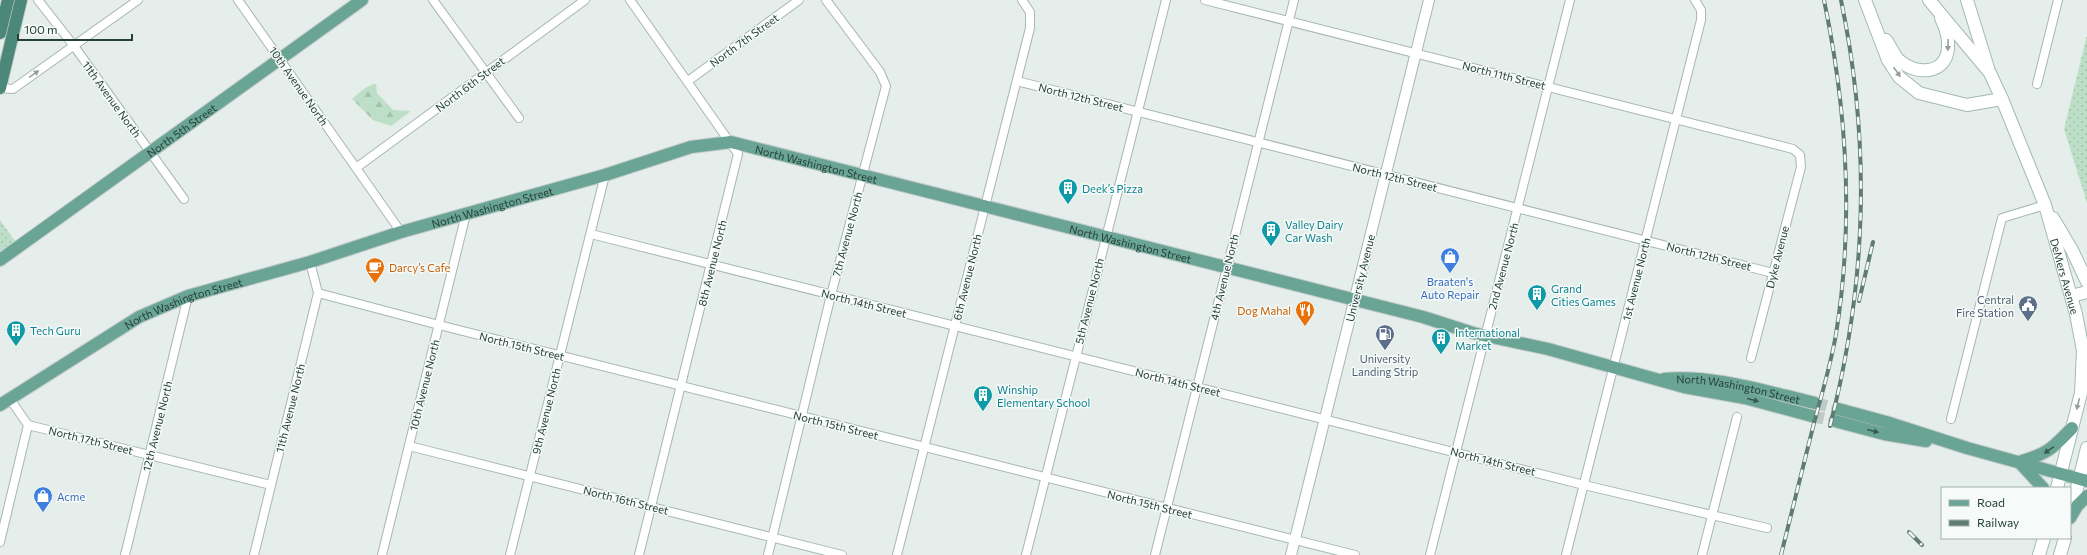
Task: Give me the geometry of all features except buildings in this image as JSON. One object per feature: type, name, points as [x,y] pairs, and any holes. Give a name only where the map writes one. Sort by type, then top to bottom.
[{"type":"highway","points":[[0,33],[8,0]]},
{"type":"highway","points":[[0,88],[21,0]]},
{"type":"main road","name":"North 5th Street","points":[[0,260],[151,154],[362,0]]},
{"type":"main road","points":[[1865,0],[1868,12],[1888,60],[1899,77],[1919,93],[1967,105],[2002,99]]},
{"type":"main road","points":[[1967,0],[1990,73]]},
{"type":"main road","points":[[1868,12],[1898,60],[1909,68],[1922,72],[1933,70],[1942,64],[1948,50],[1946,27],[1933,4]]},
{"type":"main road","name":"DeMers Avenue","points":[[1933,4],[1990,73],[2045,205],[2071,296],[2080,334],[2083,371],[2081,392],[2057,487]]},
{"type":"main road","name":"North Washington Street","points":[[5,402],[139,317],[188,296],[310,262],[401,232],[605,175],[691,147],[731,142],[1355,299],[1423,317],[1485,336],[1548,349],[1660,379],[1684,387],[1745,398],[1812,416]]},
{"type":"main road","name":"DeMers Avenue","points":[[2045,205],[2072,250],[2087,282]]},
{"type":"main road","points":[[2071,296],[2087,292]]},
{"type":"main road","name":"North Washington Street","points":[[1660,379],[1685,377],[1754,388],[1815,403]]},
{"type":"main road","points":[[1837,415],[1884,434],[1967,448],[2083,480]]},
{"type":"main road","points":[[2019,462],[2040,456],[2051,450],[2072,428]]},
{"type":"main road","points":[[2071,514],[2083,480],[2087,448]]},
{"type":"main road","points":[[2019,462],[2042,487]]},
{"type":"main road","points":[[2071,515],[2077,506],[2087,496]]},
{"type":"main road","points":[[2039,555],[2044,539]]},
{"type":"main road","points":[[2060,555],[2065,539]]},
{"type":"street","name":"11th Avenue North","points":[[38,0],[74,46],[184,199]]},
{"type":"street","points":[[0,88],[13,89],[138,0]]},
{"type":"street","name":"10th Avenue North","points":[[238,0],[401,232]]},
{"type":"street","points":[[433,0],[519,118]]},
{"type":"street","name":"North 6th Street","points":[[356,168],[585,0]]},
{"type":"street","name":"8th Avenue North","points":[[630,0],[738,154],[639,555]]},
{"type":"street","name":"North 7th Street","points":[[688,81],[799,0]]},
{"type":"street","name":"7th Avenue North","points":[[768,555],[831,295],[886,86],[880,72],[826,0]]},
{"type":"street","name":"6th Avenue North","points":[[898,555],[1030,28],[1030,12],[1022,0]]},
{"type":"street","name":"5th Avenue North","points":[[1026,555],[1166,0]]},
{"type":"street","name":"North 11th Street","points":[[1205,0],[1793,149],[1800,155]]},
{"type":"street","name":"4th Avenue North","points":[[1155,555],[1294,0]]},
{"type":"street","name":"University Avenue","points":[[1291,555],[1417,54],[1429,0]]},
{"type":"street","name":"2nd Avenue North","points":[[1430,555],[1570,0]]},
{"type":"street","points":[[2036,84],[2058,0]]},
{"type":"street","name":"1st Avenue North","points":[[1566,555],[1701,20],[1701,10],[1696,1]]},
{"type":"street","name":"North 12th Street","points":[[1017,81],[1773,273]]},
{"type":"street","name":"Dyke Avenue","points":[[1752,358],[1801,167],[1800,155]]},
{"type":"street","name":"9th Avenue North","points":[[510,555],[605,175]]},
{"type":"street","points":[[1951,419],[2002,218],[2045,205]]},
{"type":"street","name":"10th Avenue North","points":[[382,555],[466,214]]},
{"type":"street","name":"North 14th Street","points":[[591,234],[1584,485],[1767,528]]},
{"type":"street","name":"11th Avenue North","points":[[254,555],[318,293],[310,262]]},
{"type":"street","name":"North 15th Street","points":[[318,293],[439,325],[1355,555]]},
{"type":"street","name":"12th Avenue North","points":[[125,555],[188,296]]},
{"type":"street","points":[[0,542],[28,425],[5,402]]},
{"type":"street","points":[[1702,555],[1737,417]]},
{"type":"street","name":"North 17th Street","points":[[28,425],[271,485]]},
{"type":"street","name":"North 16th Street","points":[[409,446],[842,555]]},
{"type":"green space","points":[[2087,35],[2087,203],[2064,129]]},
{"type":"green space","points":[[376,84],[377,93],[393,110],[411,111],[391,126],[373,120],[352,99],[365,88]]},
{"type":"green space","points":[[0,220],[15,241],[0,251]]},
{"type":"tunnel","points":[[1815,403],[1838,409]]},
{"type":"tunnel","points":[[1812,416],[1835,421]]},
{"type":"railway","points":[[1781,555],[1829,367],[1836,334],[1842,292],[1846,209],[1843,125],[1832,41],[1824,0]]},
{"type":"railway","points":[[1830,426],[1852,319],[1858,266],[1861,213],[1857,107],[1851,54],[1841,0]]},
{"type":"railway","points":[[1859,301],[1873,242]]},
{"type":"railway","points":[[1909,532],[1922,545]]},
{"type":"place","name":"Deek’s Pizza","points":[[1068,205]]},
{"type":"place","name":"Valley Dairy Car Wash","points":[[1271,247]]},
{"type":"place","name":"Braaten's Auto Repair","points":[[1450,274]]},
{"type":"place","name":"Darcy’s Cafe","points":[[375,284]]},
{"type":"place","name":"Grand Cities Games","points":[[1537,311]]},
{"type":"place","name":"Central Fire Station","points":[[2028,322]]},
{"type":"place","name":"Dog Mahal","points":[[1305,327]]},
{"type":"place","name":"Tech Guru","points":[[16,347]]},
{"type":"place","name":"University Landing Strip","points":[[1385,351]]},
{"type":"place","name":"International Market","points":[[1441,355]]},
{"type":"place","name":"Winship Elementary School","points":[[983,412]]},
{"type":"place","name":"Acme","points":[[43,513]]}]
